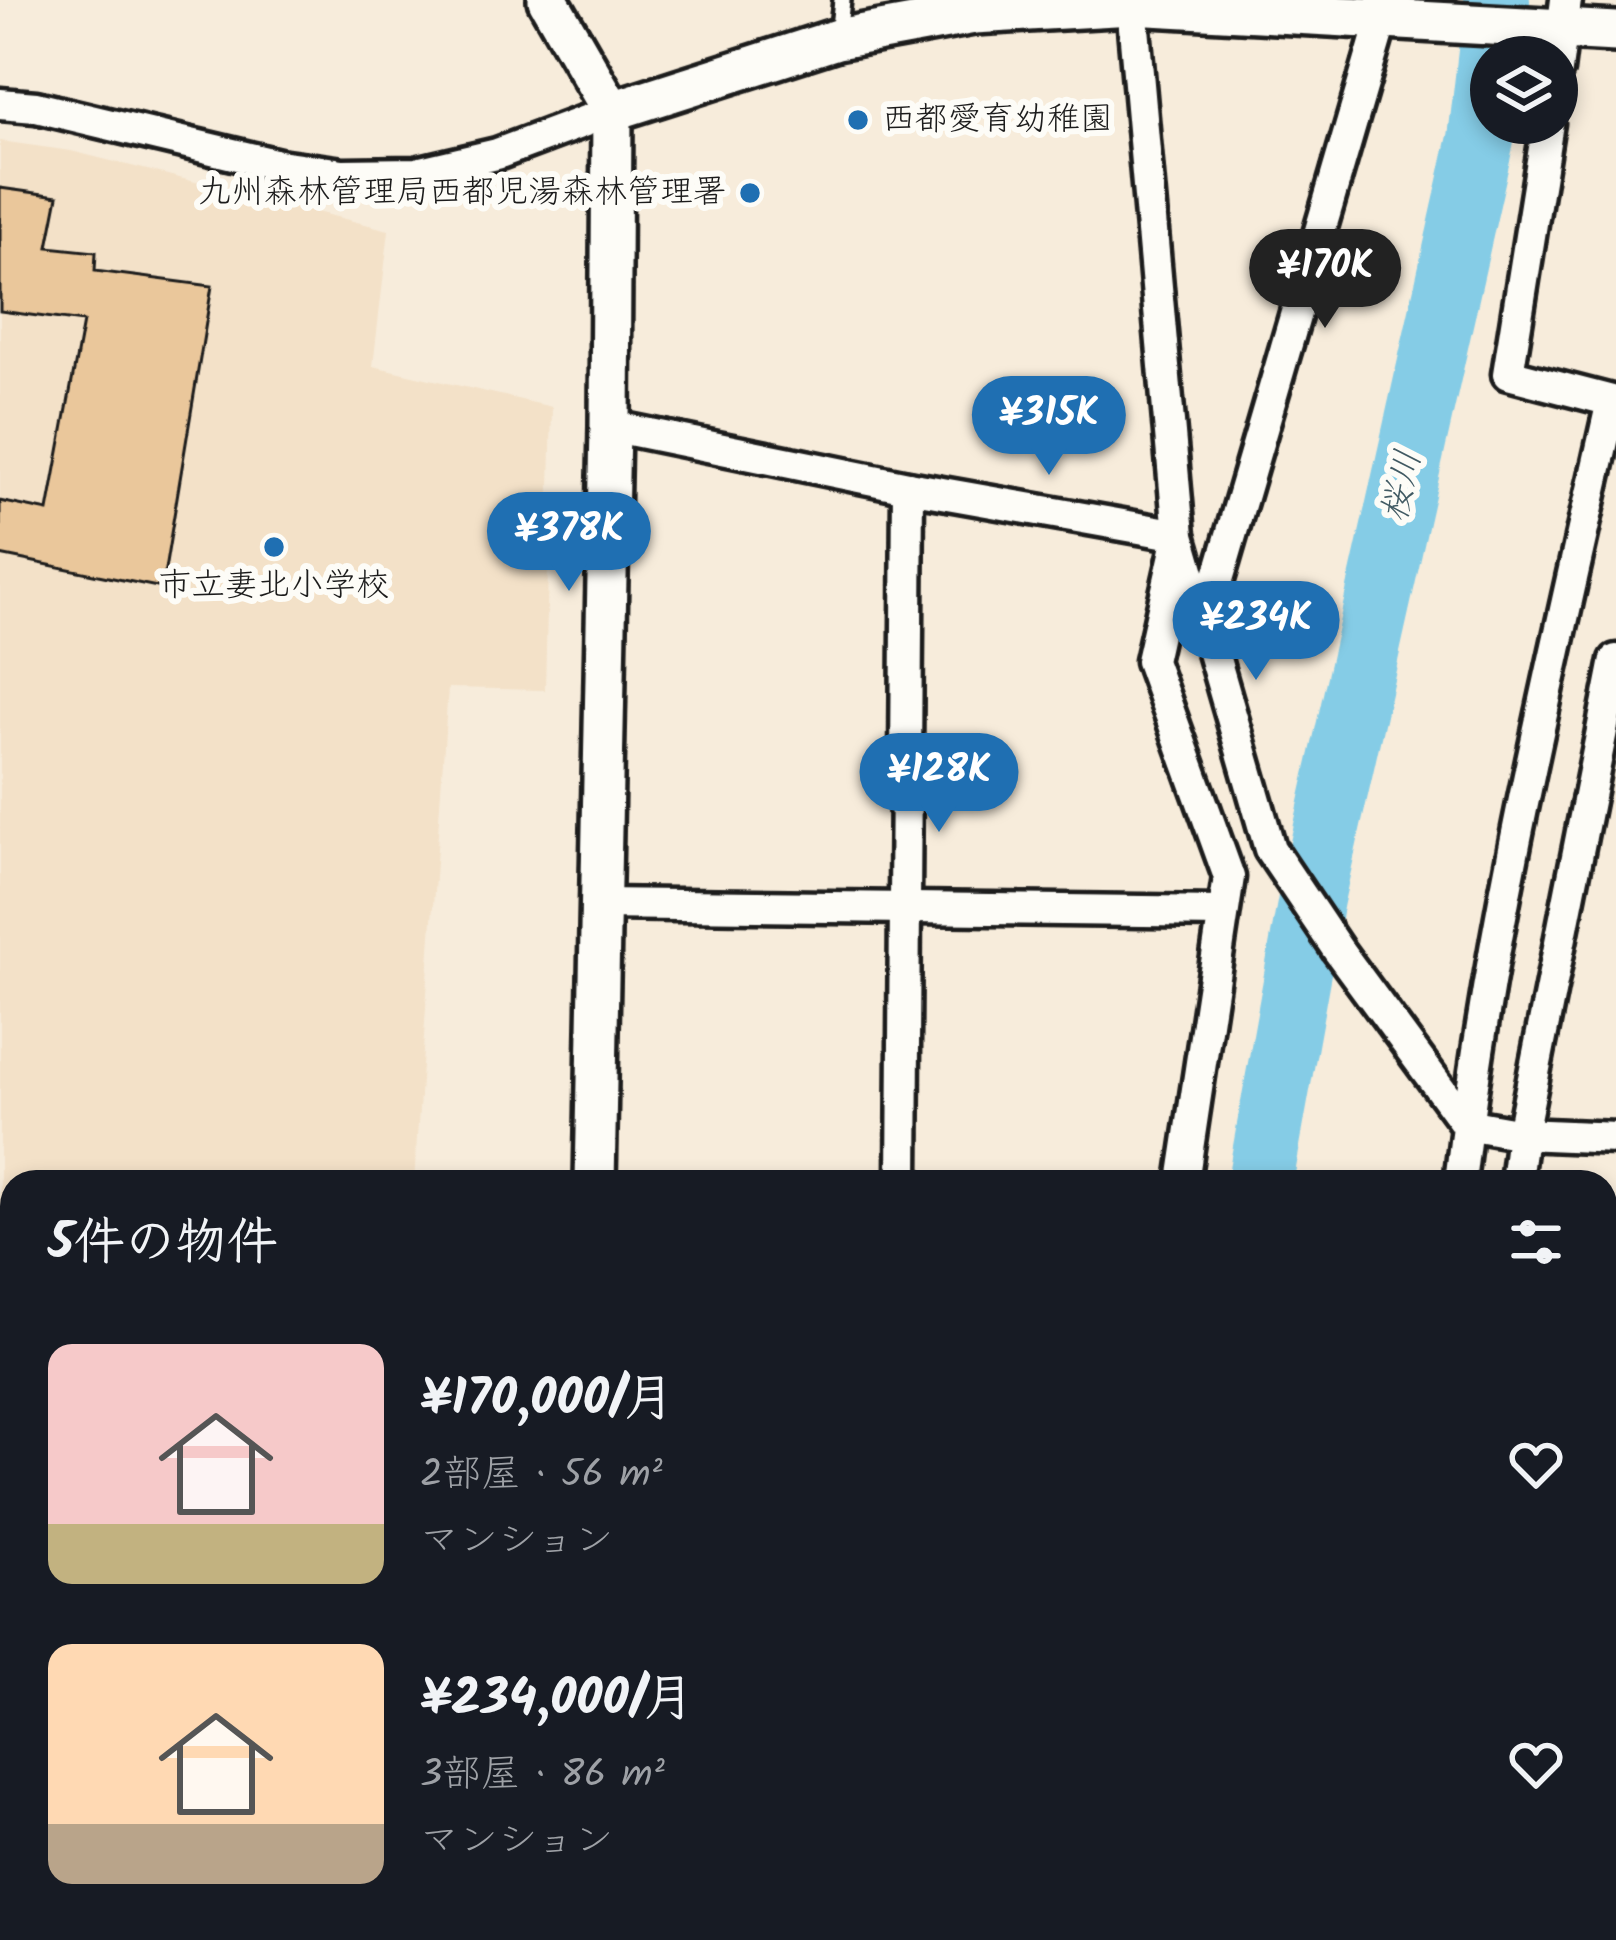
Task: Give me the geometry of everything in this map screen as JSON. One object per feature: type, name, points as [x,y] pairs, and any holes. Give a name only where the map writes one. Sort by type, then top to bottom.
[{"type":"street","points":[[548,0],[612,111],[595,1170]]},
{"type":"street","points":[[0,104],[36,107],[279,165],[343,174],[416,173],[496,154],[840,20],[1132,3],[1455,23],[1555,18],[1616,32]]},
{"type":"street","points":[[1132,3],[1179,535],[1270,849],[1466,1124],[1522,1134],[1616,1138]]},
{"type":"street","points":[[1204,624],[1382,19]]},
{"type":"street","points":[[1461,1170],[1515,836],[1612,401],[1508,374],[1545,144]]},
{"type":"street","points":[[610,426],[908,487],[1179,535]]},
{"type":"street","points":[[903,1170],[908,487]]},
{"type":"street","points":[[1179,535],[1150,661],[1228,877],[1185,1170]]},
{"type":"street","points":[[1518,1170],[1616,660]]},
{"type":"street","points":[[601,904],[1223,912]]},
{"type":"shaded area","name":"市立妻北小学校","points":[[0,141],[71,151],[389,230],[373,366],[552,407],[545,690],[448,688],[415,1170],[0,1170]]},
{"type":"building","name":"市立妻北小学校","points":[[0,188],[58,196],[48,247],[96,252],[95,271],[212,286],[162,588],[0,555],[0,501],[48,511],[83,322],[0,311]]},
{"type":"waterway","name":"桜川","points":[[1262,1170],[1311,899],[1481,139],[1497,0]]},
{"type":"place","name":"西都愛育幼稚園","points":[[858,120]]},
{"type":"place","name":"九州森林管理局西都児湯森林管理署","points":[[750,193]]},
{"type":"place","name":"市立妻北小学校","points":[[274,547]]}]
